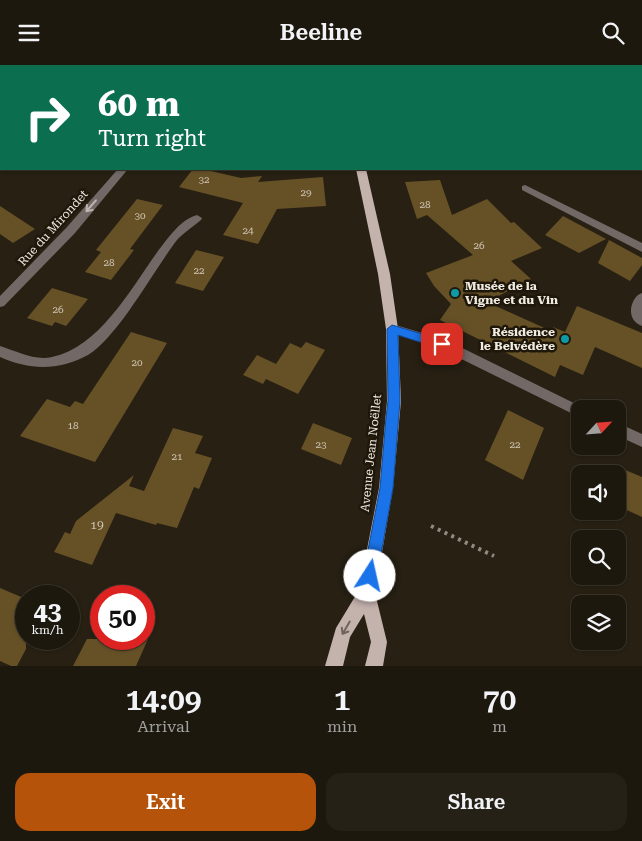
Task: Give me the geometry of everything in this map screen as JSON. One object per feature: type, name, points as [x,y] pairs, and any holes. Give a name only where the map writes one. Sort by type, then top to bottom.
[{"type":"main road","name":"Avenue Jean Noëllet","points":[[334,666],[342,634],[367,593],[386,488],[394,401],[392,329],[384,274],[361,170]]},
{"type":"main road","name":"Avenue Jean Noëllet","points":[[367,593],[379,642],[374,666]]},
{"type":"street","name":"Rue du Mirondet","points":[[0,303],[71,229],[122,170]]},
{"type":"street","points":[[525,188],[642,248]]},
{"type":"street","points":[[0,351],[18,359],[51,363],[84,351],[107,330],[175,235],[197,218]]},
{"type":"street","points":[[642,297],[637,309],[637,318],[642,321]]},
{"type":"street","points":[[392,329],[442,344],[571,407]]},
{"type":"street","points":[[626,433],[642,441]]},
{"type":"path","points":[[431,525],[494,556]]},
{"type":"building","points":[[192,170],[206,170],[241,178],[262,176],[258,182],[323,177],[326,206],[277,209],[258,244],[223,235],[243,203],[179,187]]},
{"type":"building","points":[[440,180],[452,215],[487,199],[511,223],[514,222],[542,248],[511,261],[531,279],[487,302],[551,331],[553,327],[565,332],[577,306],[642,333],[642,368],[595,347],[583,375],[560,365],[555,377],[440,320],[451,304],[434,286],[426,273],[473,255],[427,215],[417,219],[405,182]]},
{"type":"building","points":[[137,199],[163,205],[130,249],[134,250],[111,280],[85,272],[101,252],[96,250]]},
{"type":"building","points":[[0,206],[35,229],[13,243],[0,234]]},
{"type":"building","points":[[563,216],[606,239],[579,253],[545,235]]},
{"type":"building","points":[[609,240],[642,258],[642,265],[630,281],[598,263]]},
{"type":"building","points":[[196,250],[224,257],[203,291],[175,283]]},
{"type":"building","points":[[52,288],[88,299],[66,326],[55,322],[52,326],[27,318]]},
{"type":"building","points":[[131,332],[167,343],[95,462],[20,436],[47,399],[70,407],[75,401],[83,404]]},
{"type":"building","points":[[306,342],[325,350],[298,394],[266,379],[263,384],[243,375],[257,355],[276,364],[290,343],[301,348]]},
{"type":"building","points":[[508,410],[544,428],[523,480],[485,460]]},
{"type":"building","points":[[313,423],[352,438],[341,465],[301,449]]},
{"type":"building","points":[[173,428],[203,436],[195,453],[212,458],[199,489],[194,487],[177,528],[157,523],[156,525],[116,513],[92,565],[54,552],[65,532],[70,534],[76,521],[134,475],[129,486],[144,491]]},
{"type":"building","points":[[626,470],[642,477],[642,517],[626,510]]},
{"type":"building","points":[[0,588],[15,594],[15,650],[25,650],[17,666],[11,666],[0,661]]},
{"type":"building","points":[[87,639],[90,639],[90,650],[143,650],[136,666],[73,666]]},
{"type":"place","name":"Musée de la Vigne et du Vin","points":[[455,293]]},
{"type":"place","name":"Résidence le Belvédère","points":[[565,339]]},
{"type":"route","points":[[370,576],[386,488],[394,401],[392,329],[442,344]]}]
